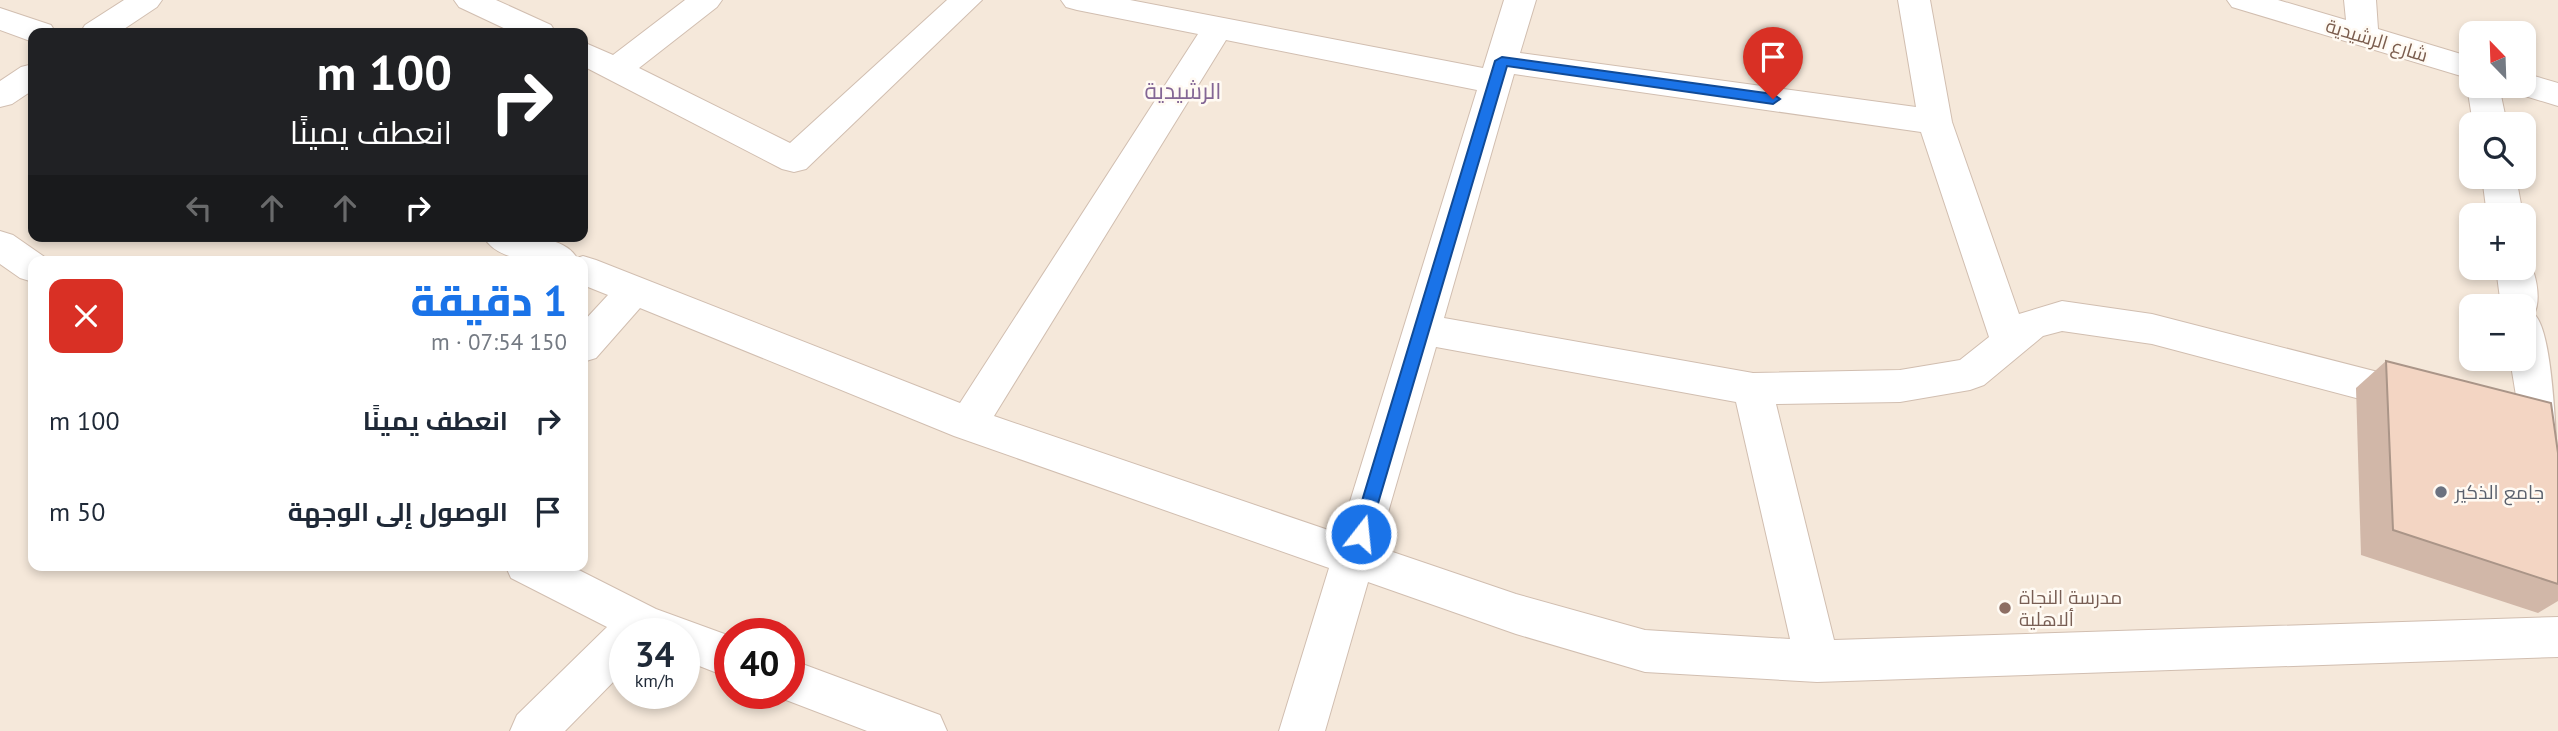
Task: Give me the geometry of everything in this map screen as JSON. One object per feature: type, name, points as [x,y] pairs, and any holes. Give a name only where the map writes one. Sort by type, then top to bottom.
[{"type":"street","points":[[104,28],[146,0]]},
{"type":"street","points":[[470,0],[529,28]]},
{"type":"street","points":[[616,69],[706,0]]},
{"type":"street","points":[[588,55],[794,160],[966,0]]},
{"type":"street","points":[[1077,0],[1218,28],[1499,72],[1936,122]]},
{"type":"street","points":[[1302,731],[1520,0]]},
{"type":"street","points":[[1914,0],[1936,122],[2010,342]]},
{"type":"street","name":"شارع الرشيدية","points":[[2243,0],[2459,64]]},
{"type":"street","points":[[2360,0],[2363,35]]},
{"type":"street","points":[[0,18],[28,28]]},
{"type":"street","points":[[968,424],[1218,28]]},
{"type":"street","points":[[0,96],[28,78]]},
{"type":"street","points":[[2536,88],[2558,95]]},
{"type":"street","points":[[515,242],[548,256]]},
{"type":"street","points":[[0,245],[28,265]]},
{"type":"street","points":[[588,272],[968,424],[1516,614],[1645,651],[1817,661],[2558,637]]},
{"type":"street","points":[[588,342],[633,292]]},
{"type":"street","points":[[1421,330],[1752,389],[1900,386],[1970,374],[2031,325],[2062,316],[2152,329],[2447,405]]},
{"type":"street","points":[[2531,371],[2558,524]]},
{"type":"street","points":[[1752,389],[1817,661]]},
{"type":"street","points":[[2501,419],[2541,430]]},
{"type":"street","points":[[536,571],[617,618]]},
{"type":"street","points":[[533,731],[609,661]]},
{"type":"street","points":[[805,686],[924,731]]},
{"type":"shaded area","points":[[0,0],[2558,0],[2558,731],[0,731]]},
{"type":"building","name":"جامع الذكير","points":[[2386,361],[2551,403],[2558,453],[2558,584],[2393,530]]},
{"type":"place","name":"جامع الذكير","points":[[2441,492]]},
{"type":"place","name":"مدرسة النجاة ألاهلية","points":[[2005,608]]},
{"type":"district","name":"الرشيدية","points":[[1183,91]]},
{"type":"route","points":[[1361,534],[1502,61],[1773,99]]}]
